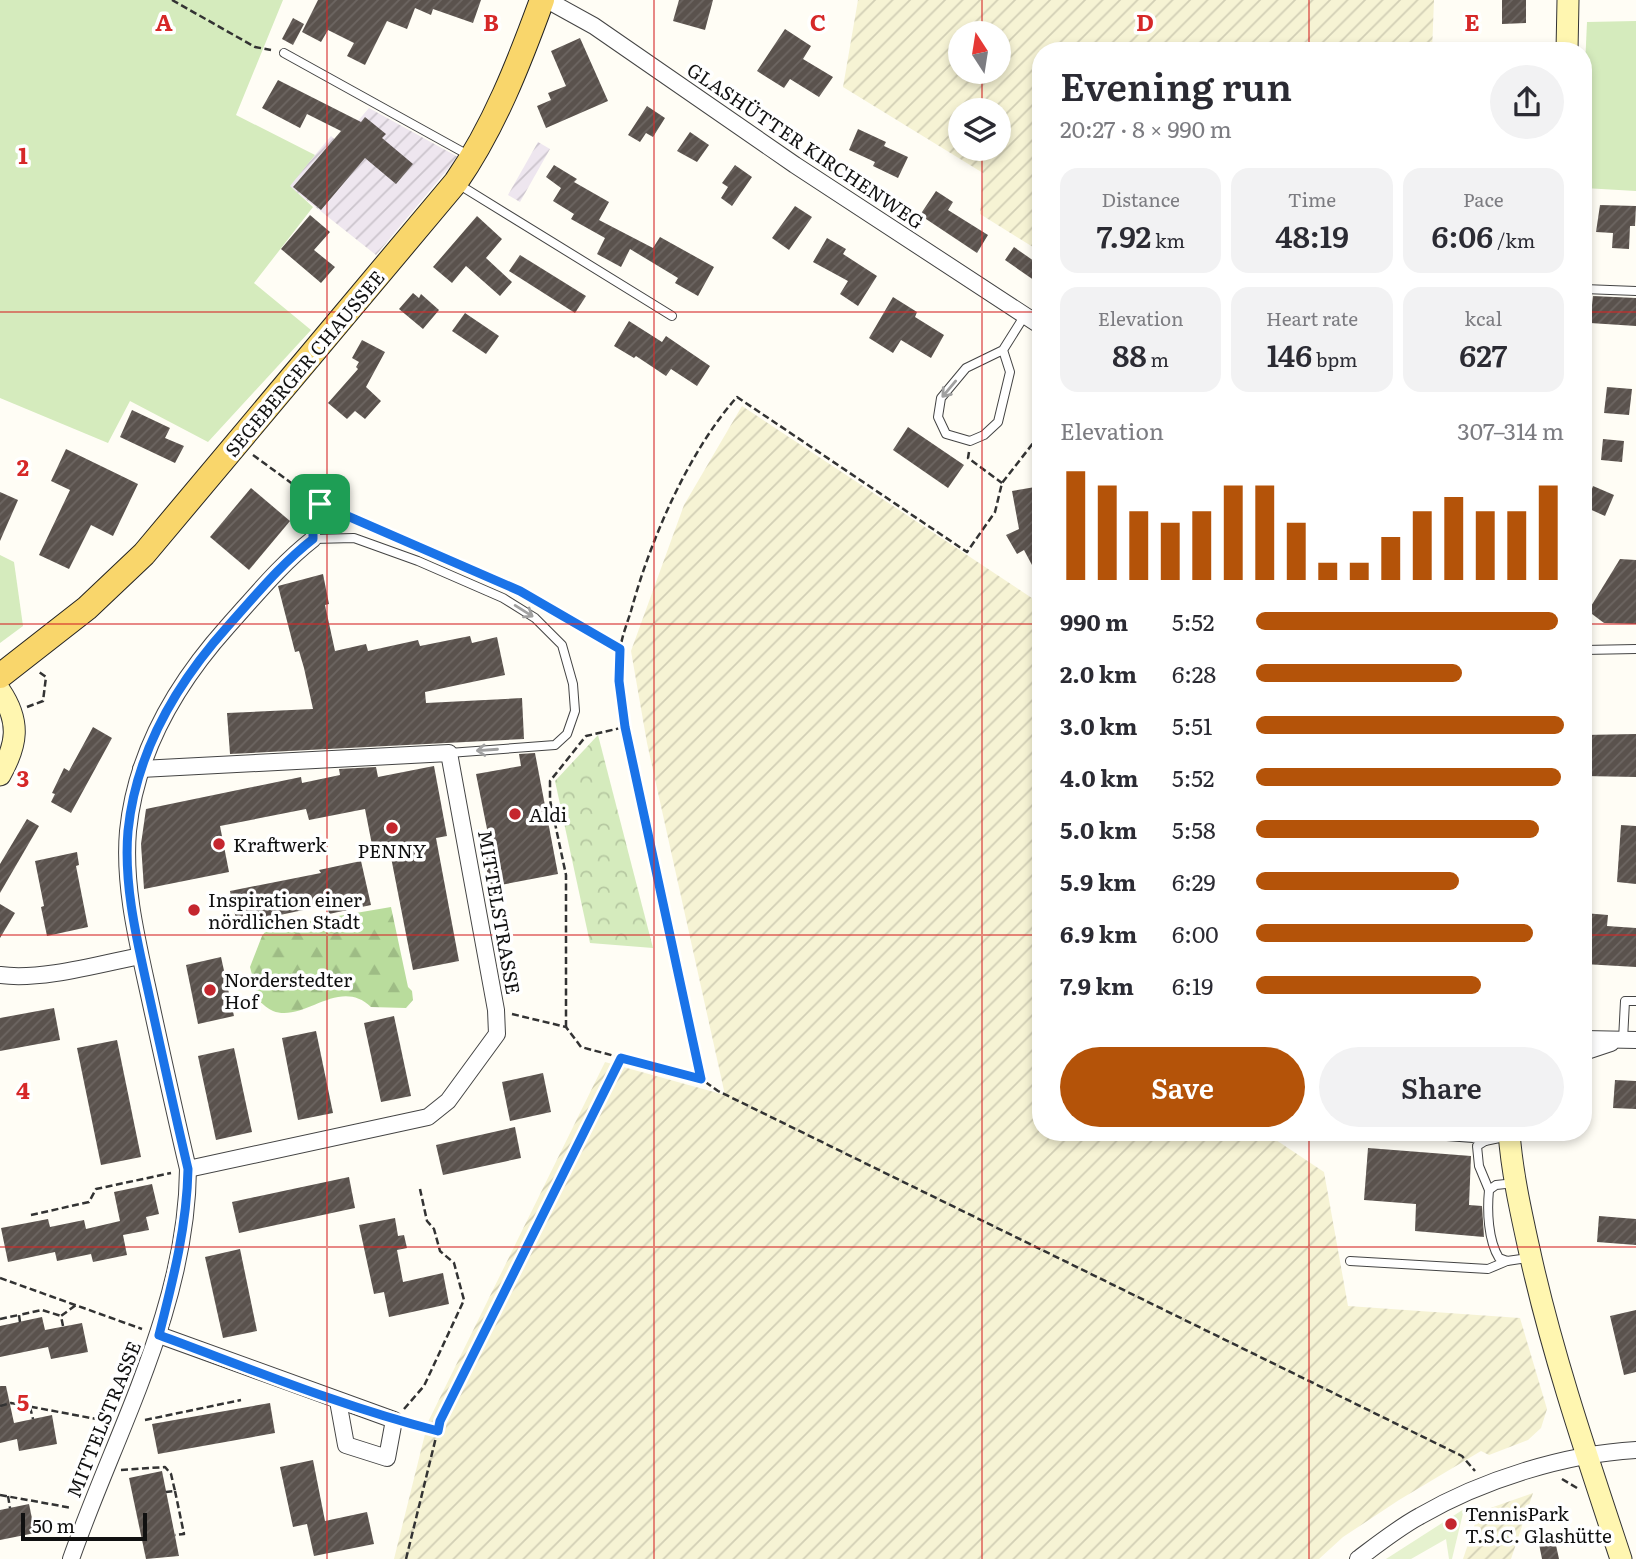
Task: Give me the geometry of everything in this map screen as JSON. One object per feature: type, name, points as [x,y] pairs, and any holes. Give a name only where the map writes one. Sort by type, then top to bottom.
[{"type":"main road","name":"SEGEBERGER CHAUSSEE","points":[[0,677],[87,608],[145,554],[456,182],[473,158],[523,50],[541,0]]},
{"type":"street","name":"GLASHÜTTER KIRCHENWEG","points":[[547,0],[594,26],[795,165],[1032,320]]},
{"type":"street","points":[[1567,42],[1568,0]]},
{"type":"street","name":"MITTELSTRASSE","points":[[71,1559],[159,1335],[178,1256],[187,1202],[188,1169],[140,956],[131,899],[127,847],[141,769],[152,737],[183,681],[207,649],[290,557],[313,539]]},
{"type":"street","points":[[0,691],[12,715],[14,744],[0,775]]},
{"type":"street","points":[[141,769],[449,753]]},
{"type":"street","name":"MITTELSTRASSE","points":[[188,1169],[428,1116],[448,1101],[497,1034],[496,1010],[449,753]]},
{"type":"street","points":[[0,975],[44,973],[140,956]]},
{"type":"street","points":[[1592,1039],[1630,1040]]},
{"type":"street","points":[[1592,1050],[1630,1040]]},
{"type":"street","points":[[1510,1141],[1531,1258],[1549,1332],[1621,1559]]},
{"type":"street","name":"MITTELSTRASSE","points":[[159,1335],[394,1420]]},
{"type":"street","points":[[338,1401],[346,1445],[387,1458],[394,1420]]},
{"type":"street","points":[[1358,1559],[1419,1516],[1483,1486],[1542,1466],[1636,1450]]},
{"type":"lane","points":[[284,53],[473,158]]},
{"type":"lane","points":[[456,182],[672,317]]},
{"type":"lane","points":[[1592,289],[1636,291]]},
{"type":"lane","points":[[1003,349],[1010,372],[998,422],[984,435],[970,441],[946,434],[938,417],[941,398],[966,369],[1003,349],[1025,315]]},
{"type":"lane","points":[[313,539],[354,537],[418,561],[503,598],[535,618],[562,645],[573,684],[575,711],[567,734],[555,745],[449,753]]},
{"type":"lane","points":[[1592,650],[1636,649]]},
{"type":"lane","points":[[1630,1040],[1625,1001],[1636,1001]]},
{"type":"lane","points":[[1485,1141],[1478,1146],[1477,1157],[1489,1190],[1493,1249],[1499,1258],[1507,1261]]},
{"type":"lane","points":[[1489,1190],[1496,1185],[1516,1183]]},
{"type":"lane","points":[[1350,1261],[1488,1269],[1507,1261],[1531,1258]]},
{"type":"path","points":[[172,0],[255,47],[284,53]]},
{"type":"path","points":[[701,1079],[625,727],[619,681],[620,649],[639,579],[672,498],[722,415],[737,397],[967,552],[995,512],[1002,483],[1032,445]]},
{"type":"path","points":[[970,441],[968,458],[1002,483]]},
{"type":"path","points":[[236,443],[320,504],[420,548]]},
{"type":"path","points":[[313,539],[313,514],[320,504]]},
{"type":"path","points":[[508,586],[620,649]]},
{"type":"path","points":[[29,706],[43,701],[46,677],[37,671]]},
{"type":"path","points":[[625,727],[586,736],[550,781],[550,800],[566,876],[566,1027],[581,1047],[701,1079],[718,1091],[1462,1456],[1472,1466],[1483,1486]]},
{"type":"path","points":[[496,1010],[566,1027]]},
{"type":"path","points":[[406,1559],[438,1431],[447,1409],[621,1058]]},
{"type":"path","points":[[31,1215],[89,1202],[96,1189],[188,1169]]},
{"type":"path","points":[[420,1189],[440,1251],[454,1263],[464,1300],[424,1386],[394,1420],[438,1431]]},
{"type":"path","points":[[0,1278],[159,1335]]},
{"type":"path","points":[[61,1316],[76,1306]]},
{"type":"path","points":[[0,1319],[42,1310],[61,1316]]},
{"type":"path","points":[[19,1315],[20,1322]]},
{"type":"path","points":[[61,1316],[63,1326]]},
{"type":"path","points":[[0,1406],[11,1404],[124,1424],[241,1400]]},
{"type":"path","points":[[30,1407],[33,1419]]},
{"type":"path","points":[[104,1473],[152,1466],[165,1467],[171,1474],[184,1534],[175,1535]]},
{"type":"path","points":[[166,1493],[175,1491]]},
{"type":"path","points":[[0,1495],[89,1511]]},
{"type":"path","points":[[8,1496],[10,1508]]},
{"type":"shaded area","points":[[858,0],[1434,0],[1432,42],[1032,42],[1032,246],[980,214],[983,173],[963,161],[1011,161],[1011,98],[948,98],[948,152],[843,87]]},
{"type":"shaded area","points":[[369,108],[458,157],[376,255],[289,186],[331,136],[339,143]]},
{"type":"shaded area","points":[[538,142],[550,149],[520,202],[508,195]]},
{"type":"shaded area","points":[[742,406],[1032,598],[1032,1141],[1278,1141],[1324,1172],[1348,1306],[1520,1318],[1547,1409],[1541,1428],[1528,1440],[1489,1455],[1481,1451],[1343,1537],[1319,1559],[394,1559],[428,1422],[605,1062],[725,1095],[647,743],[631,651],[684,505]]},
{"type":"shaded area","points":[[1533,1493],[1511,1559],[1463,1559],[1479,1512]]},
{"type":"green space","points":[[0,0],[283,0],[236,115],[315,155],[290,186],[313,207],[254,283],[311,330],[208,442],[130,401],[108,443],[0,398]]},
{"type":"green space","points":[[1636,21],[1636,191],[1592,188],[1592,42],[1586,42],[1587,22]]},
{"type":"green space","points":[[0,555],[14,562],[23,626],[0,643]]},
{"type":"green space","points":[[598,735],[653,948],[590,943],[555,781]]},
{"type":"green space","points":[[391,907],[408,987],[412,991],[413,1000],[406,1008],[371,1007],[359,999],[347,996],[285,1013],[273,1011],[259,1001],[250,967],[268,928]]},
{"type":"green space","name":"TennisPark T.S.C. Glashütte","points":[[1464,1509],[1452,1559],[1449,1559],[1446,1539],[1411,1559],[1386,1559]]},
{"type":"building","points":[[318,0],[481,0],[473,23],[433,9],[431,15],[415,8],[407,29],[387,21],[365,65],[347,56],[354,43],[328,30],[321,42],[302,32]]},
{"type":"building","points":[[679,0],[713,0],[705,30],[673,21]]},
{"type":"building","points":[[1502,0],[1526,0],[1526,23],[1502,24]]},
{"type":"building","points":[[293,18],[304,24],[293,45],[282,39]]},
{"type":"building","points":[[785,29],[811,46],[803,59],[833,77],[819,97],[790,79],[784,88],[757,71]]},
{"type":"building","points":[[580,38],[608,101],[546,128],[537,106],[551,100],[548,93],[566,86],[551,51]]},
{"type":"building","points":[[278,80],[361,122],[365,117],[386,134],[382,138],[413,164],[396,184],[365,158],[321,210],[293,187],[341,131],[307,114],[300,128],[262,108]]},
{"type":"building","points":[[647,106],[665,118],[653,137],[646,133],[640,142],[628,135]]},
{"type":"building","points":[[858,129],[886,142],[884,146],[908,157],[898,178],[873,166],[875,162],[849,150]]},
{"type":"building","points":[[690,132],[709,145],[697,162],[677,151]]},
{"type":"building","points":[[554,165],[577,179],[574,182],[609,202],[599,220],[653,248],[660,237],[714,267],[698,296],[675,283],[678,278],[630,249],[621,267],[597,254],[605,238],[571,219],[574,214],[553,201],[561,188],[546,177]]},
{"type":"building","points":[[735,165],[752,177],[732,206],[721,198],[728,187],[722,183]]},
{"type":"building","points":[[936,191],[953,202],[948,210],[988,235],[977,253],[920,215]]},
{"type":"building","points":[[1600,205],[1636,206],[1635,226],[1630,226],[1629,249],[1612,248],[1613,233],[1596,232]]},
{"type":"building","points":[[795,206],[812,217],[789,250],[772,238]]},
{"type":"building","points":[[310,215],[330,232],[314,250],[335,267],[321,283],[281,249]]},
{"type":"building","points":[[477,216],[502,239],[486,258],[512,282],[500,296],[466,266],[452,283],[433,267]]},
{"type":"building","points":[[827,238],[846,249],[843,254],[877,276],[858,306],[840,294],[848,281],[813,262]]},
{"type":"building","points":[[1014,247],[1032,260],[1032,279],[1005,260]]},
{"type":"building","points":[[520,255],[586,296],[575,313],[509,271]]},
{"type":"building","points":[[413,293],[419,298],[421,294],[439,310],[423,329],[399,309]]},
{"type":"building","points":[[1593,296],[1636,298],[1636,326],[1592,323]]},
{"type":"building","points":[[893,297],[917,312],[915,317],[944,335],[931,358],[901,340],[893,353],[869,338]]},
{"type":"building","points":[[465,313],[499,336],[486,354],[452,331]]},
{"type":"building","points":[[629,321],[662,342],[666,336],[710,366],[697,386],[671,369],[666,376],[636,356],[634,358],[614,346]]},
{"type":"building","points":[[362,340],[385,352],[366,387],[381,401],[365,419],[355,411],[347,419],[328,403],[358,369],[356,367],[359,362],[352,358]]},
{"type":"building","points":[[1607,387],[1632,389],[1629,415],[1604,413]]},
{"type":"building","points":[[132,410],[170,428],[165,438],[184,446],[175,463],[120,437]]},
{"type":"building","points":[[908,427],[964,465],[948,488],[893,450]]},
{"type":"building","points":[[1603,439],[1624,441],[1622,462],[1601,460]]},
{"type":"building","points":[[66,449],[138,484],[113,536],[91,525],[69,569],[39,555],[70,490],[51,481]]},
{"type":"building","points":[[1593,486],[1614,495],[1605,516],[1592,510]]},
{"type":"building","points":[[251,488],[290,521],[249,570],[210,537]]},
{"type":"building","points":[[1032,488],[1032,565],[1024,550],[1017,554],[1006,535],[1019,529],[1012,491]]},
{"type":"building","points":[[0,492],[18,500],[0,541]]},
{"type":"building","points":[[1620,559],[1636,560],[1636,624],[1604,623],[1592,614],[1592,604]]},
{"type":"building","points":[[323,574],[329,604],[325,605],[335,651],[366,644],[368,651],[418,640],[420,646],[470,636],[472,643],[497,637],[505,675],[425,692],[426,703],[522,698],[524,739],[230,754],[227,713],[313,709],[304,668],[299,651],[295,652],[278,586]]},
{"type":"building","points":[[93,727],[112,738],[71,813],[51,802],[55,794],[52,793],[64,768],[69,771]]},
{"type":"building","points":[[1636,734],[1636,777],[1592,776],[1592,735]]},
{"type":"building","name":"Aldi","points":[[535,753],[558,874],[490,887],[484,855],[492,854],[476,774],[521,766],[519,754]]},
{"type":"building","points":[[434,766],[447,836],[436,838],[459,961],[413,970],[389,847],[373,850],[365,809],[309,820],[306,809],[220,826],[229,872],[144,889],[141,844],[146,809],[301,777],[302,783],[340,775],[339,769],[376,767],[378,777]]},
{"type":"building","points":[[27,819],[39,826],[0,893],[0,864]]},
{"type":"building","points":[[1621,825],[1636,826],[1636,884],[1617,882]]},
{"type":"building","points":[[77,852],[79,865],[76,866],[88,927],[47,936],[35,861]]},
{"type":"building","points":[[361,861],[371,905],[329,914],[327,905],[237,924],[230,891],[321,873],[319,870]]},
{"type":"building","points":[[0,904],[15,913],[0,938]]},
{"type":"building","points":[[1592,914],[1608,915],[1607,926],[1636,928],[1636,967],[1592,964]]},
{"type":"building","name":"Norderstedter Hof","points":[[221,957],[234,1016],[198,1024],[186,965]]},
{"type":"building","points":[[54,1008],[60,1040],[0,1051],[0,1018]]},
{"type":"building","points":[[394,1016],[411,1096],[381,1102],[364,1023]]},
{"type":"building","points":[[316,1031],[333,1113],[298,1120],[282,1038]]},
{"type":"building","points":[[117,1040],[141,1157],[101,1165],[77,1048]]},
{"type":"building","points":[[234,1048],[252,1132],[216,1140],[198,1056]]},
{"type":"building","points":[[543,1073],[551,1112],[510,1121],[502,1082]]},
{"type":"building","points":[[1615,1080],[1636,1081],[1636,1109],[1613,1108]]},
{"type":"building","points":[[515,1127],[521,1158],[443,1175],[436,1145]]},
{"type":"building","points":[[1368,1148],[1471,1156],[1469,1205],[1482,1206],[1484,1237],[1415,1231],[1416,1204],[1364,1200]]},
{"type":"building","points":[[349,1177],[355,1208],[239,1233],[232,1202]]},
{"type":"building","points":[[152,1184],[159,1214],[146,1217],[149,1230],[123,1235],[127,1255],[93,1262],[91,1254],[57,1261],[55,1252],[8,1262],[1,1228],[48,1219],[50,1227],[84,1220],[86,1229],[120,1221],[114,1192]]},
{"type":"building","points":[[1599,1216],[1636,1219],[1636,1245],[1597,1242]]},
{"type":"building","points":[[395,1218],[398,1236],[404,1235],[407,1248],[397,1250],[403,1282],[443,1273],[449,1304],[389,1317],[384,1292],[374,1294],[359,1225]]},
{"type":"building","points":[[240,1249],[257,1331],[223,1338],[205,1257]]},
{"type":"building","points":[[1636,1310],[1636,1372],[1624,1375],[1610,1316]]},
{"type":"building","points":[[42,1317],[45,1330],[82,1323],[88,1352],[51,1359],[48,1347],[0,1357],[0,1326]]},
{"type":"building","points":[[0,1386],[6,1386],[14,1423],[52,1415],[57,1444],[19,1451],[17,1439],[0,1443]]},
{"type":"building","points":[[270,1403],[275,1433],[158,1454],[152,1424]]},
{"type":"building","points":[[313,1460],[325,1521],[367,1512],[374,1544],[314,1556],[307,1524],[293,1527],[280,1467]]},
{"type":"building","points":[[162,1471],[179,1556],[146,1559],[129,1478]]},
{"type":"building","points":[[29,1504],[35,1533],[0,1540],[0,1510]]},
{"type":"building","points":[[1554,1536],[1559,1559],[1542,1559],[1538,1539]]},
{"type":"place","name":"Aldi","points":[[515,814]]},
{"type":"place","name":"PENNY","points":[[392,828]]},
{"type":"place","name":"Kraftwerk","points":[[219,844]]},
{"type":"place","name":"Inspiration einer nördlichen Stadt","points":[[194,910]]},
{"type":"place","name":"Norderstedter Hof","points":[[210,990]]},
{"type":"place","name":"TennisPark T.S.C. Glashütte","points":[[1451,1524]]},
{"type":"route","points":[[320,504],[520,591],[620,649],[619,681],[625,727],[701,1079],[621,1058],[440,1421],[438,1431],[394,1420],[338,1401],[159,1335],[178,1256],[187,1202],[188,1169],[140,956],[131,899],[127,847],[133,799],[152,737],[183,681],[207,649],[290,557],[313,539],[313,514],[320,504]]}]
